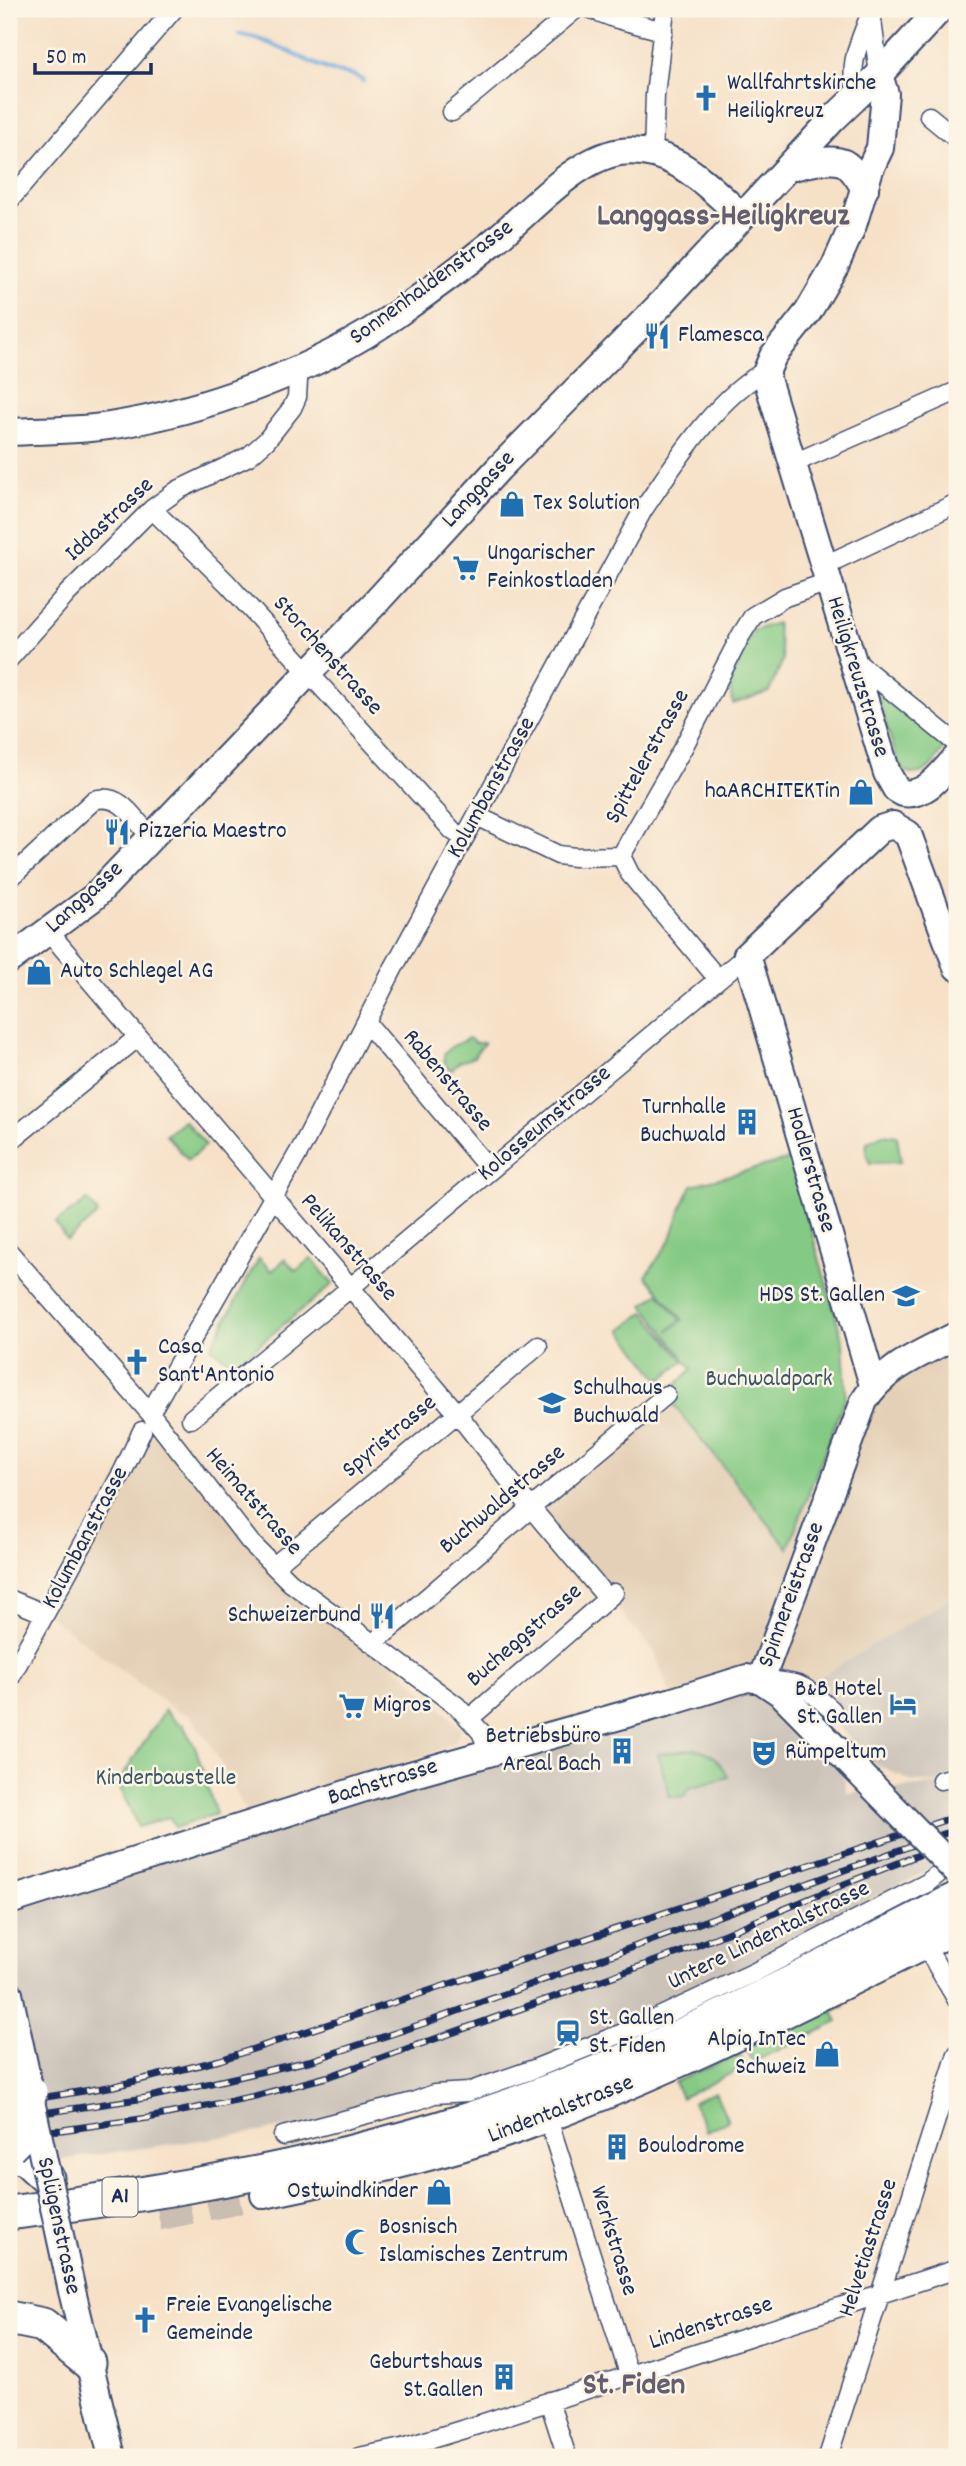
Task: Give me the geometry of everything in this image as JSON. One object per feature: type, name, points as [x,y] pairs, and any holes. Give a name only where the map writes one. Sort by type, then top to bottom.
[{"type":"highway","name":"A1","points":[[9,2213],[97,2201],[230,2177],[348,2152],[493,2111],[616,2065],[957,1899]]},
{"type":"highway","points":[[9,2147],[20,2136],[30,2092]]},
{"type":"highway","points":[[9,2156],[24,2157],[47,2178]]},
{"type":"highway","name":"A1","points":[[9,2194],[94,2187],[181,2173],[230,2177]]},
{"type":"highway","name":"A1","points":[[9,2235],[158,2214]]},
{"type":"highway","points":[[9,2309],[65,2304]]},
{"type":"highway","points":[[9,2318],[43,2325],[89,2363]]},
{"type":"street","points":[[9,201],[174,9]]},
{"type":"street","points":[[452,112],[576,9]]},
{"type":"street","points":[[592,9],[663,31]]},
{"type":"street","points":[[653,153],[655,95],[665,9]]},
{"type":"street","name":"Langgasse","points":[[9,961],[94,897],[499,468],[662,303],[940,9]]},
{"type":"street","points":[[872,10],[879,75]]},
{"type":"street","points":[[858,94],[853,77],[854,61],[872,10]]},
{"type":"street","name":"Kolumbanstrasse","points":[[150,1413],[310,1133],[464,838],[643,510],[678,458],[727,399],[741,386],[767,370],[782,342],[808,312],[835,266],[853,225],[880,148],[886,106],[883,83],[879,75]]},
{"type":"street","name":"Kolumbanstrasse","points":[[858,94],[868,117],[868,179]]},
{"type":"street","points":[[929,116],[957,139]]},
{"type":"street","name":"Sonnenhaldenstrasse","points":[[9,432],[108,426],[167,415],[293,372],[351,343],[394,317],[491,244],[574,172],[587,164],[620,152],[653,153],[674,160],[685,166],[742,216]]},
{"type":"street","points":[[788,168],[817,162],[843,163],[868,179]]},
{"type":"street","name":"Heiligkreuzstrasse","points":[[767,370],[887,772],[896,789],[903,793]]},
{"type":"street","name":"Iddastrasse","points":[[9,659],[67,594],[152,509],[178,490],[249,456],[266,441],[298,397],[298,381],[293,372]]},
{"type":"street","points":[[794,463],[957,391]]},
{"type":"street","name":"Spittelerstrasse","points":[[718,979],[630,874],[621,856],[684,746],[740,636],[753,617],[957,503]]},
{"type":"street","name":"Storchenstrasse","points":[[152,509],[227,583],[453,831],[464,838]]},
{"type":"street","points":[[853,660],[957,744]]},
{"type":"street","points":[[957,757],[927,788],[903,793],[893,825],[908,834],[957,967]]},
{"type":"street","points":[[9,878],[88,804],[101,798],[123,805],[150,836]]},
{"type":"street","points":[[477,816],[558,855],[621,856]]},
{"type":"street","name":"Kolosseumstrasse","points":[[191,1419],[747,955],[880,829],[893,825]]},
{"type":"street","name":"Pelikanstrasse","points":[[49,932],[457,1413],[531,1508],[611,1596]]},
{"type":"street","name":"Hodlerstrasse","points":[[747,955],[873,1385]]},
{"type":"street","name":"Rabenstrasse","points":[[366,1023],[490,1170]]},
{"type":"street","points":[[9,1142],[138,1038]]},
{"type":"street","name":"Heimatstrasse","points":[[9,1252],[150,1413],[250,1542],[290,1582],[470,1718],[481,1732],[489,1751]]},
{"type":"street","points":[[873,1385],[886,1374],[957,1335]]},
{"type":"street","name":"Spyristrasse","points":[[274,1566],[538,1346]]},
{"type":"street","name":"Spinnereistrasse","points":[[873,1385],[864,1401],[761,1680],[782,1694],[953,1868]]},
{"type":"street","name":"Buchwaldstrasse","points":[[374,1643],[666,1395]]},
{"type":"street","name":"Kolumbanstrasse","points":[[9,1680],[142,1431]]},
{"type":"street","name":"Bucheggstrasse","points":[[470,1718],[611,1596]]},
{"type":"street","points":[[9,1599],[45,1614]]},
{"type":"street","name":"Bachstrasse","points":[[9,1901],[332,1797],[747,1678],[761,1680]]},
{"type":"street","points":[[761,1680],[805,1686],[832,1710]]},
{"type":"street","name":"Untere Lindentalstrasse","points":[[283,2136],[434,2094],[468,2092],[500,2082],[640,2025],[753,1973],[953,1868]]},
{"type":"street","name":"Lindentalstrasse","points":[[264,2195],[382,2169],[548,2119],[661,2071],[957,1930]]},
{"type":"street","points":[[925,1945],[957,2000]]},
{"type":"street","name":"Splügenstrasse","points":[[9,1994],[47,2178],[65,2304],[89,2363],[112,2457]]},
{"type":"street","name":"Helvetiastrasse","points":[[828,2457],[957,2054]]},
{"type":"street","name":"Werkstrasse","points":[[548,2119],[630,2377]]},
{"type":"street","name":"Lindenstrasse","points":[[359,2457],[402,2448],[630,2377],[957,2269]]},
{"type":"street","points":[[549,2401],[567,2457]]},
{"type":"shaded area","points":[[957,1335],[957,1594],[805,1686],[673,1701],[654,1651],[531,1508],[666,1395],[788,1548],[808,1494],[832,1487],[873,1385]]},
{"type":"shaded area","points":[[150,1413],[250,1543],[374,1643],[455,1722],[460,1730],[455,1743],[252,1823],[210,1743],[189,1714],[176,1711],[48,1615]]},
{"type":"shaded area","points":[[957,1594],[957,1857],[833,1917],[699,1993],[518,2073],[321,2123],[9,2167],[9,1901],[747,1678],[805,1686]],"holes":[[[764,1681],[806,1694],[873,1762],[912,1782],[956,1782],[847,1793],[839,1752]]]},
{"type":"green space","points":[[776,623],[783,660],[769,692],[733,704],[729,683],[752,631]]},
{"type":"green space","points":[[874,686],[914,716],[946,746],[933,764],[923,772],[917,774],[903,770],[898,762]]},
{"type":"green space","points":[[469,1038],[476,1043],[484,1043],[474,1057],[459,1062],[452,1070],[448,1068],[444,1055],[451,1047]]},
{"type":"green space","points":[[184,1120],[206,1145],[188,1160],[166,1135]]},
{"type":"green space","points":[[882,1134],[897,1136],[901,1162],[870,1163],[866,1154],[867,1142]]},
{"type":"green space","name":"Buchwaldpark","points":[[791,1159],[843,1342],[846,1395],[788,1548],[666,1395],[692,1369],[644,1305],[659,1293],[681,1320],[668,1331],[683,1320],[646,1276],[671,1239],[692,1185]]},
{"type":"green space","points":[[88,1200],[98,1214],[67,1240],[55,1223]]},
{"type":"green space","points":[[259,1258],[272,1271],[285,1259],[296,1271],[311,1258],[333,1284],[234,1365],[211,1347]]},
{"type":"green space","points":[[645,1312],[684,1361],[660,1380],[621,1330]]},
{"type":"green space","name":"Kinderbaustelle","points":[[165,1710],[177,1723],[183,1725],[196,1749],[216,1814],[175,1828],[170,1817],[138,1827],[118,1783]]},
{"type":"green space","points":[[694,1749],[715,1757],[728,1777],[689,1788],[684,1796],[670,1797],[658,1754]]},
{"type":"green space","points":[[841,2002],[844,2006],[833,2011],[838,2022],[753,2062],[746,2049]]},
{"type":"green space","points":[[739,2054],[746,2066],[681,2098],[674,2082]]},
{"type":"green space","points":[[715,2092],[728,2121],[706,2131],[693,2102]]},
{"type":"waterway","points":[[240,35],[277,46],[321,67],[352,75],[363,81]]},
{"type":"tunnel","points":[[158,2214],[296,2186]]},
{"type":"railway","points":[[9,2103],[115,2086],[220,2060],[957,1816]]},
{"type":"railway","points":[[9,2118],[145,2098],[313,2060],[425,2023],[957,1829]]},
{"type":"railway","points":[[9,2133],[62,2130],[148,2118],[255,2096],[330,2076],[681,1952],[957,1840]]},
{"type":"place","name":"Wallfahrtskirche Heiligkreuz","points":[[706,98]]},
{"type":"place","name":"Flamesca","points":[[657,336]]},
{"type":"place","name":"Tex Solution","points":[[512,504]]},
{"type":"place","name":"Ungarischer Feinkostladen","points":[[466,568]]},
{"type":"place","name":"haARCHITEKTin","points":[[861,792]]},
{"type":"place","name":"Pizzeria Maestro","points":[[117,832]]},
{"type":"place","name":"Auto Schlegel AG","points":[[39,972]]},
{"type":"place","name":"Turnhalle Buchwald","points":[[747,1122]]},
{"type":"place","name":"HDS St. Gallen","points":[[906,1296]]},
{"type":"place","name":"Casa Sant'Antonio","points":[[137,1362]]},
{"type":"place","name":"Schulhaus Buchwald","points":[[552,1403]]},
{"type":"place","name":"Schweizerbund","points":[[382,1616]]},
{"type":"place","name":"B&B Hotel St. Gallen","points":[[903,1704]]},
{"type":"place","name":"Migros","points":[[352,1706]]},
{"type":"place","name":"Betriebsbüro Areal Bach","points":[[622,1751]]},
{"type":"place","name":"Rümpeltum","points":[[764,1753]]},
{"type":"place","name":"St. Gallen St. Fiden","points":[[568,2033]]},
{"type":"place","name":"Alpiq InTec Schweiz","points":[[827,2054]]},
{"type":"place","name":"Boulodrome","points":[[617,2147]]},
{"type":"place","name":"Ostwindkinder","points":[[439,2192]]},
{"type":"place","name":"Bosnisch Islamisches Zentrum","points":[[358,2242]]},
{"type":"place","name":"Freie Evangelische Gemeinde","points":[[145,2320]]},
{"type":"place","name":"Geburtshaus St.Gallen","points":[[504,2377]]},
{"type":"district","name":"Langgass-Heiligkreuz","points":[[723,218]]},
{"type":"district","name":"St. Fiden","points":[[634,2387]]}]
